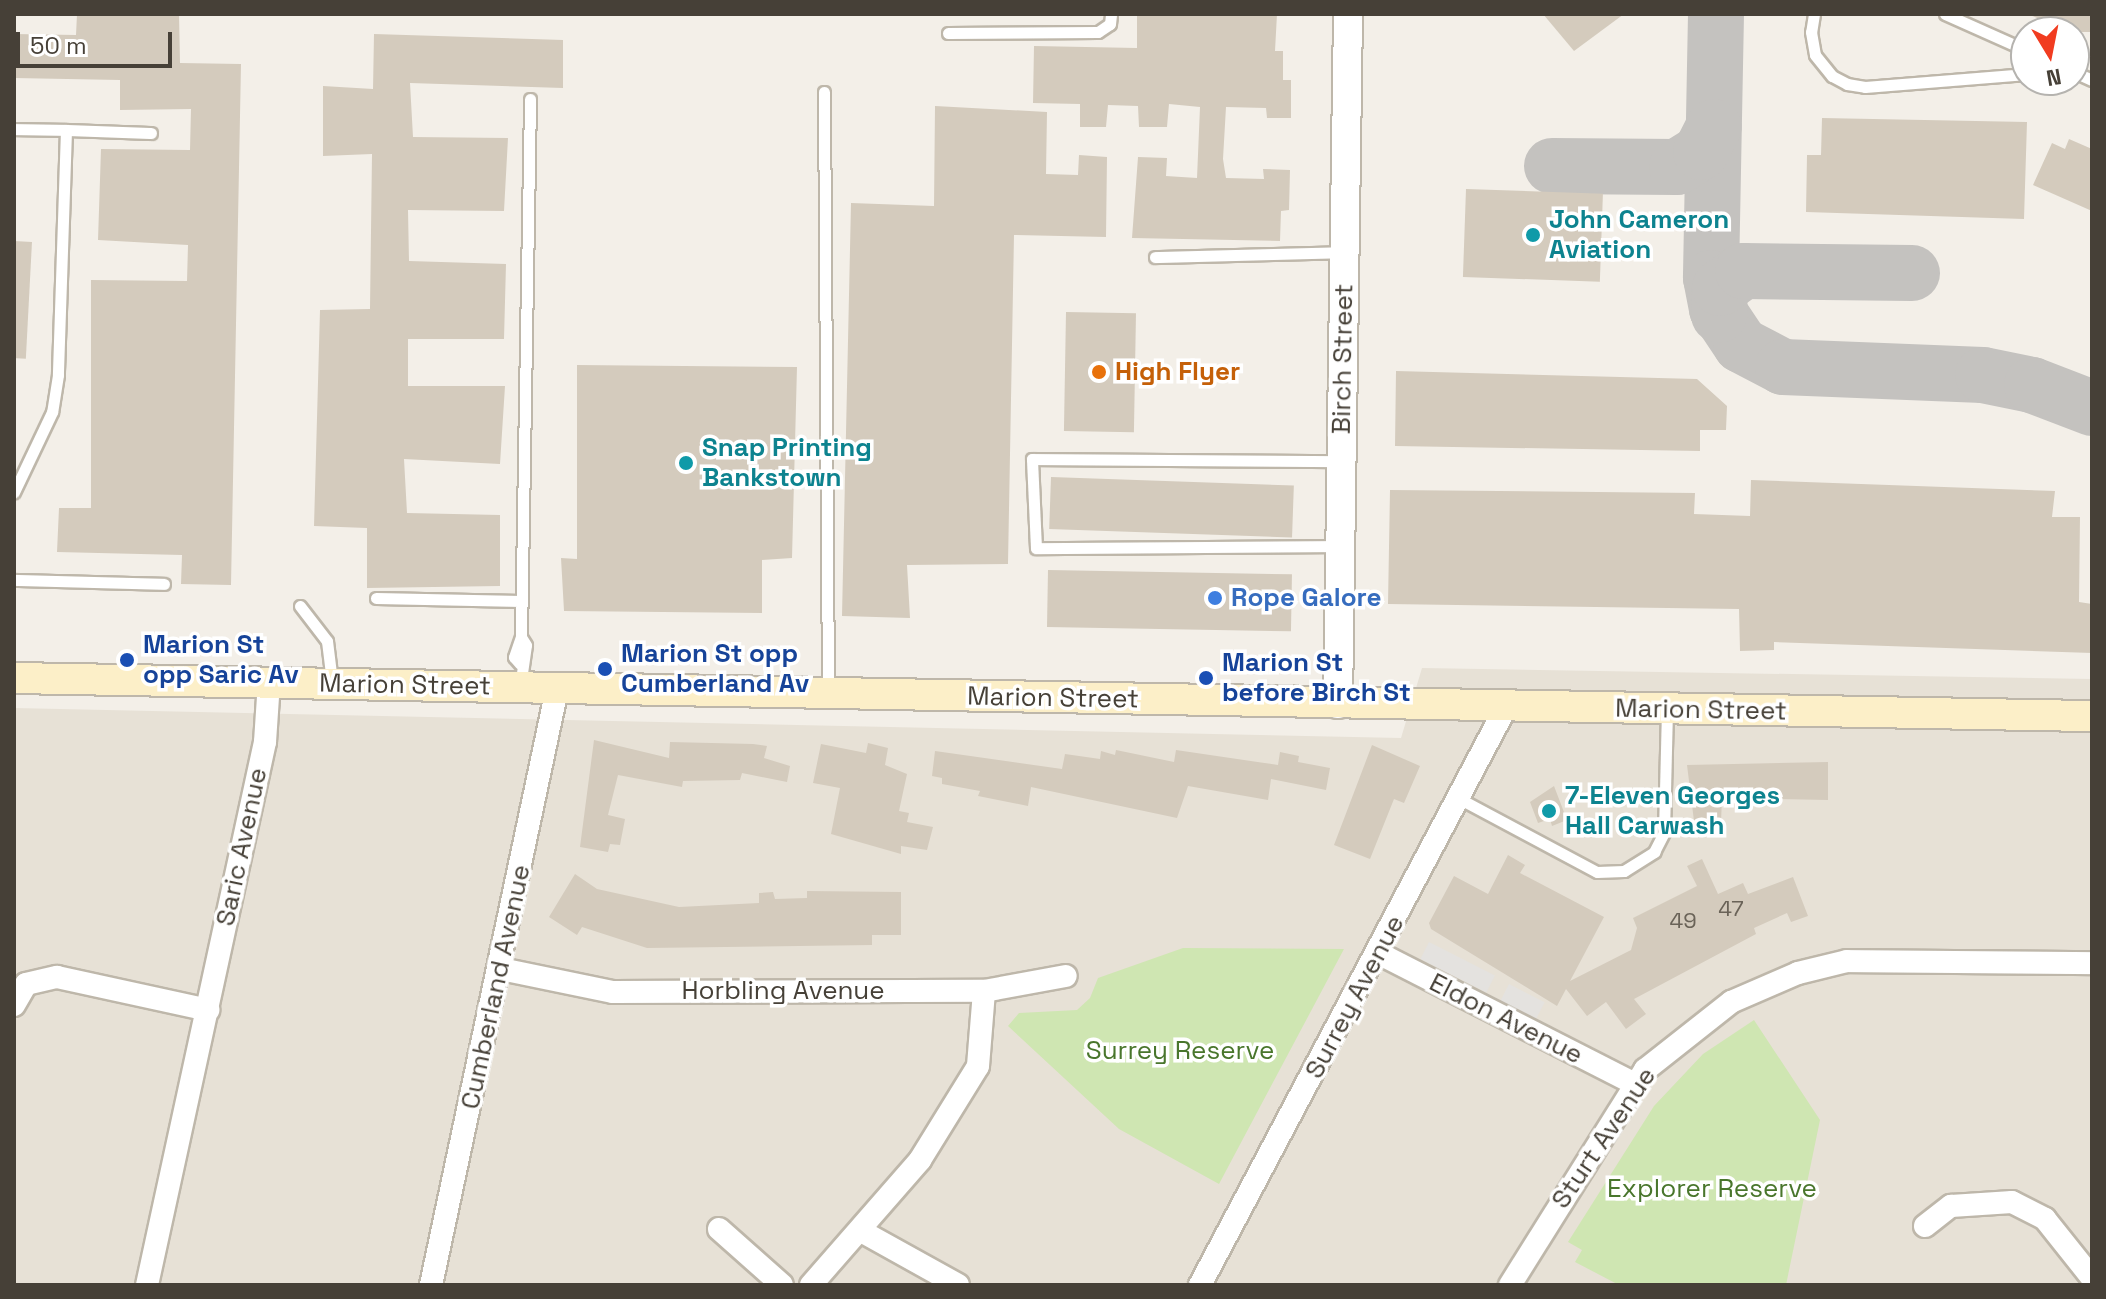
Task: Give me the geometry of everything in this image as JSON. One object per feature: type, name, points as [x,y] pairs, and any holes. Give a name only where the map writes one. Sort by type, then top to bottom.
[{"type":"main road","name":"Marion Street","points":[[14,678],[332,683],[520,676],[557,689],[2092,716]]},
{"type":"street","name":"Birch Street","points":[[1338,704],[1348,14]]},
{"type":"street","name":"Saric Avenue","points":[[147,1285],[265,742],[269,682]]},
{"type":"street","name":"Cumberland Avenue","points":[[431,1285],[501,969],[557,689]]},
{"type":"street","name":"Surrey Avenue","points":[[1200,1285],[1506,707]]},
{"type":"street","name":"Eldon Avenue","points":[[1378,953],[1635,1084]]},
{"type":"street","name":"Sturt Avenue","points":[[1510,1285],[1635,1084],[1674,1042],[1731,1002],[1820,966],[1875,958],[2092,963]]},
{"type":"street","name":"Horbling Avenue","points":[[501,969],[613,992],[984,991],[1066,976]]},
{"type":"street","points":[[14,1005],[20,976],[57,977],[208,1010]]},
{"type":"street","points":[[811,1285],[920,1160],[978,1066],[984,991]]},
{"type":"street","points":[[1925,1226],[1951,1206],[2012,1202],[2045,1219],[2092,1278]]},
{"type":"street","points":[[719,1229],[782,1285]]},
{"type":"street","points":[[861,1231],[958,1285]]},
{"type":"lane","points":[[948,33],[1098,32],[1110,24],[1111,14]]},
{"type":"lane","points":[[1814,14],[1811,32],[1815,55],[1832,76],[1847,84],[1865,87],[2010,75]]},
{"type":"lane","points":[[1945,14],[2010,43]]},
{"type":"lane","points":[[824,92],[828,694]]},
{"type":"lane","points":[[520,676],[526,645],[521,637],[521,601],[530,99]]},
{"type":"lane","points":[[14,129],[151,133]]},
{"type":"lane","points":[[14,492],[52,412],[58,375],[66,130]]},
{"type":"lane","points":[[1155,257],[1345,252]]},
{"type":"lane","points":[[1340,546],[1036,548],[1032,459],[1342,461]]},
{"type":"lane","points":[[14,580],[164,584]]},
{"type":"lane","points":[[376,598],[521,601]]},
{"type":"lane","points":[[300,606],[327,641],[332,683]]},
{"type":"lane","points":[[1460,799],[1597,872],[1636,866],[1654,852],[1664,832],[1667,710]]},
{"type":"shaded area","points":[[1422,668],[2092,679],[2092,1285],[14,1285],[14,708],[1401,738]]},
{"type":"shaded area","points":[[1429,942],[1495,976],[1486,993],[1420,959]]},
{"type":"shaded area","points":[[1509,984],[1545,1002],[1536,1019],[1500,1001]]},
{"type":"green space","name":"Surrey Reserve","points":[[1183,948],[1344,949],[1219,1184],[1119,1129],[1008,1026],[1019,1013],[1077,1010],[1090,998],[1098,978]]},
{"type":"green space","name":"Explorer Reserve","points":[[1754,1020],[1820,1120],[1786,1285],[1619,1285],[1575,1262],[1582,1250],[1568,1242],[1654,1106],[1703,1054]]},
{"type":"building","points":[[77,14],[179,14],[180,63],[241,64],[231,585],[181,584],[182,555],[57,552],[59,508],[91,508],[91,280],[187,281],[188,245],[98,240],[101,149],[190,150],[191,109],[120,110],[120,80],[14,78],[14,34],[76,35]]},
{"type":"building","points":[[1137,14],[1277,14],[1275,51],[1283,51],[1283,80],[1291,80],[1291,118],[1267,118],[1266,108],[1226,107],[1223,159],[1226,178],[1264,179],[1263,169],[1290,170],[1289,210],[1281,211],[1280,241],[1132,238],[1138,157],[1167,158],[1166,176],[1197,178],[1200,107],[1169,104],[1167,127],[1139,127],[1138,106],[1108,105],[1106,127],[1080,127],[1080,104],[1033,103],[1034,46],[1137,48]]},
{"type":"building","points":[[1543,14],[1624,14],[1574,51]]},
{"type":"building","points":[[2028,14],[2092,14],[2092,32],[2090,16]]},
{"type":"building","points":[[374,34],[563,40],[563,88],[410,83],[413,137],[508,138],[504,211],[408,210],[409,261],[506,264],[504,339],[408,339],[408,386],[505,386],[500,464],[404,459],[407,513],[500,515],[500,586],[367,588],[367,528],[314,526],[320,310],[370,309],[372,154],[323,156],[323,86],[373,89]]},
{"type":"building","points":[[935,106],[1047,112],[1046,174],[1078,175],[1079,155],[1107,157],[1106,237],[1014,235],[1008,564],[907,565],[910,618],[842,616],[851,203],[934,206]]},
{"type":"building","points":[[1822,118],[2027,122],[2024,219],[1806,212],[1807,155],[1821,155]]},
{"type":"building","points":[[2069,139],[2092,149],[2092,211],[2033,185],[2052,143],[2065,149]]},
{"type":"building","name":"John Cameron Aviation","points":[[1466,189],[1603,194],[1600,282],[1463,277]]},
{"type":"building","points":[[14,241],[32,242],[26,359],[14,358]]},
{"type":"building","name":"High Flyer","points":[[1066,312],[1136,313],[1134,432],[1064,431]]},
{"type":"building","name":"Snap Printing Bankstown","points":[[577,365],[797,367],[792,558],[762,560],[762,613],[564,611],[561,558],[577,559]]},
{"type":"building","points":[[1396,371],[1697,379],[1727,406],[1726,430],[1700,430],[1700,451],[1395,446]]},
{"type":"building","points":[[1051,477],[1294,485],[1292,537],[1049,529]]},
{"type":"building","points":[[1751,480],[2055,491],[2052,517],[2080,517],[2079,602],[2092,604],[2092,653],[1774,642],[1774,650],[1740,651],[1739,609],[1388,604],[1390,490],[1695,493],[1694,514],[1750,516]]},
{"type":"building","points":[[1048,570],[1292,574],[1291,631],[1047,627]]},
{"type":"building","points":[[594,740],[669,758],[670,742],[753,744],[767,746],[764,758],[790,766],[787,782],[742,773],[740,780],[683,781],[682,787],[618,775],[608,815],[625,819],[620,845],[610,844],[608,852],[580,847]]},
{"type":"building","points":[[868,743],[888,748],[885,765],[907,774],[899,811],[909,813],[907,822],[933,827],[927,850],[901,846],[901,854],[831,834],[840,788],[813,783],[821,744],[866,753]]},
{"type":"building","points":[[1372,745],[1420,766],[1404,803],[1394,799],[1370,859],[1334,845]]},
{"type":"building","points":[[1116,750],[1174,762],[1176,750],[1278,765],[1280,752],[1299,756],[1298,762],[1330,768],[1326,790],[1271,779],[1268,800],[1188,786],[1177,818],[1031,787],[1028,806],[978,796],[980,791],[942,784],[942,778],[932,776],[935,751],[1062,769],[1065,754],[1100,759],[1101,751],[1115,755]]},
{"type":"building","points":[[1828,762],[1828,800],[1722,798],[1721,822],[1694,821],[1687,765]]},
{"type":"building","name":"7-Eleven Georges Hall Carwash","points":[[1554,786],[1567,820],[1552,826],[1550,819],[1538,823],[1530,802]]},
{"type":"building","points":[[1508,855],[1525,865],[1520,873],[1604,917],[1570,981],[1631,950],[1637,928],[1633,918],[1697,886],[1687,866],[1702,859],[1718,894],[1743,883],[1748,894],[1793,877],[1808,916],[1791,922],[1787,913],[1754,928],[1756,934],[1634,999],[1646,1014],[1626,1029],[1606,1002],[1587,1016],[1566,989],[1557,1006],[1431,929],[1429,923],[1454,876],[1488,894]]},
{"type":"building","points":[[575,874],[597,889],[679,907],[759,903],[759,893],[773,892],[775,899],[807,898],[807,891],[901,892],[901,935],[872,935],[872,945],[647,948],[582,927],[577,935],[549,917]]},
{"type":"taxiway","points":[[1716,14],[1711,278],[1717,309],[1741,345],[1783,367],[1983,375],[2032,385],[2092,408]]},
{"type":"taxiway","points":[[1552,166],[1677,167],[1701,152],[1714,127]]},
{"type":"taxiway","points":[[1719,315],[1720,288],[1743,271],[1912,273]]},
{"type":"place","name":"John Cameron Aviation","points":[[1533,235]]},
{"type":"place","name":"High Flyer","points":[[1099,372]]},
{"type":"place","name":"Snap Printing Bankstown","points":[[686,463]]},
{"type":"place","name":"Rope Galore","points":[[1215,598]]},
{"type":"place","name":"Marion St opp Saric Av","points":[[127,660]]},
{"type":"place","name":"Marion St opp Cumberland Av","points":[[605,669]]},
{"type":"place","name":"Marion St before Birch St","points":[[1206,678]]},
{"type":"place","name":"7-Eleven Georges Hall Carwash","points":[[1549,811]]}]
